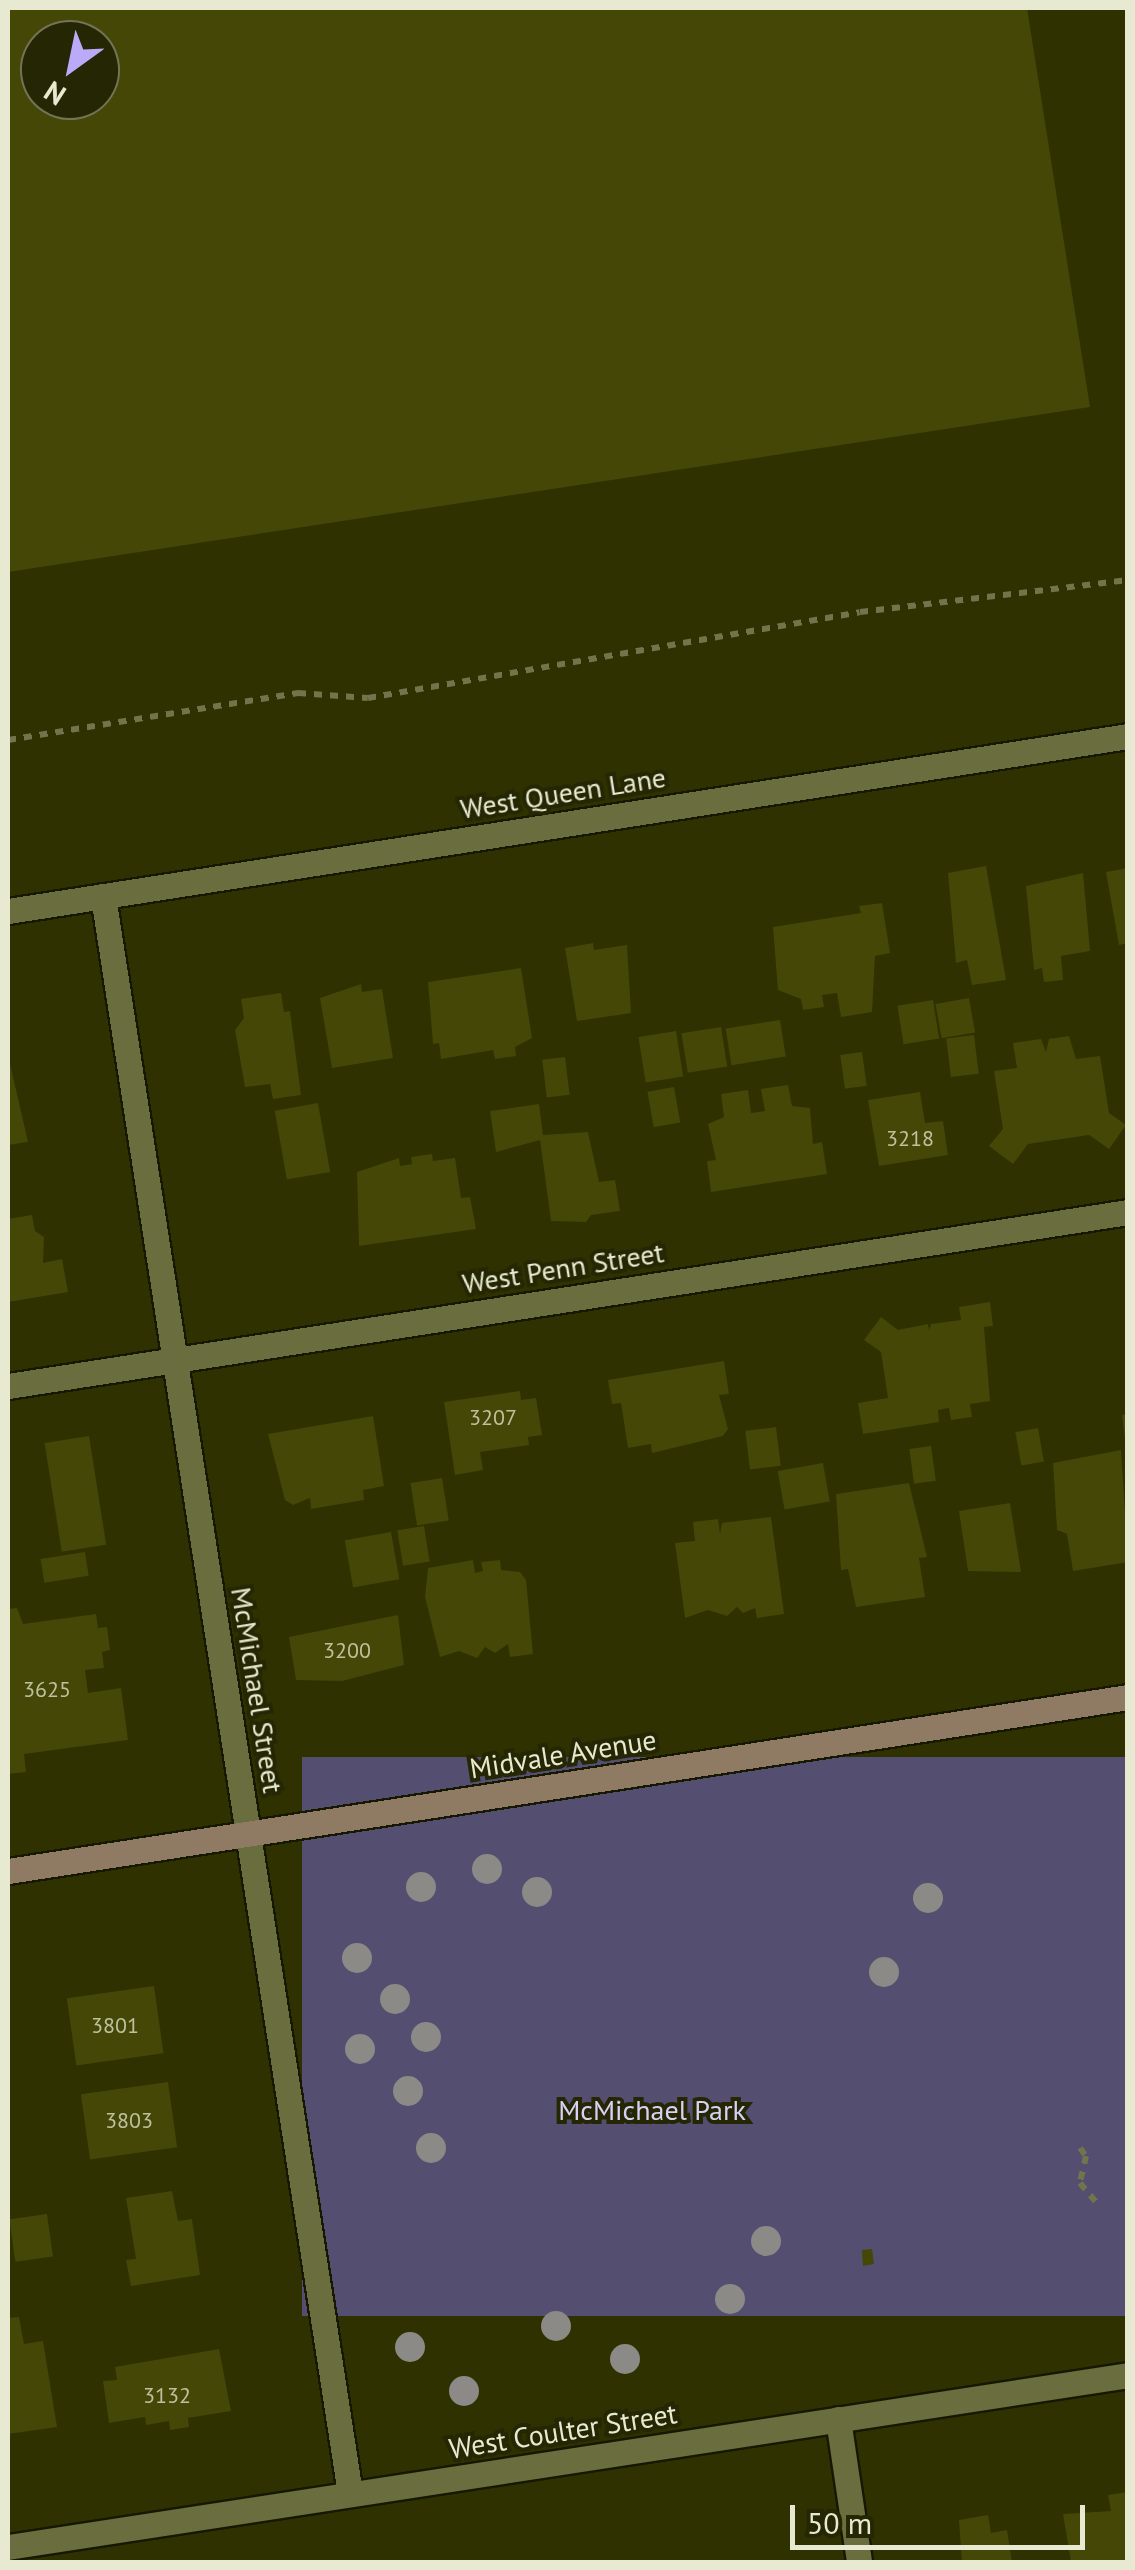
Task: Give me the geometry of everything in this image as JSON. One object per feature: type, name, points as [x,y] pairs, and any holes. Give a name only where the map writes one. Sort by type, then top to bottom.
[{"type":"street","name":"West Queen Lane","points":[[8,911],[1128,736]]},
{"type":"street","name":"McMichael Street","points":[[103,896],[350,2494]]},
{"type":"street","name":"West Penn Street","points":[[8,1386],[1128,1212]]},
{"type":"street","name":"Midvale Avenue","points":[[8,1870],[1128,1697]]},
{"type":"street","name":"West Coulter Street","points":[[8,2547],[1128,2374]]},
{"type":"street","points":[[838,2419],[859,2562]]},
{"type":"path","points":[[8,740],[298,693],[368,698],[860,612],[1128,580]]},
{"type":"path","points":[[1080,2148],[1086,2156],[1080,2183],[1097,2203]]},
{"type":"green space","name":"McMichael Park","points":[[302,1757],[1127,1757],[1127,2316],[302,2316]]},
{"type":"building","points":[[8,8],[1027,8],[1090,407],[8,572]]},
{"type":"building","points":[[986,866],[1006,980],[972,985],[967,960],[956,963],[948,873]]},
{"type":"building","points":[[1128,868],[1128,943],[1119,945],[1106,872]]},
{"type":"building","points":[[1083,873],[1090,951],[1061,956],[1063,980],[1044,982],[1042,968],[1034,970],[1026,886]]},
{"type":"building","points":[[882,903],[890,953],[875,956],[872,1012],[841,1017],[837,993],[822,995],[824,1007],[803,1010],[801,999],[778,990],[773,927],[861,913],[859,906]]},
{"type":"building","points":[[593,943],[594,950],[627,945],[631,1013],[577,1021],[565,948]]},
{"type":"building","points":[[521,968],[532,1038],[515,1047],[516,1056],[495,1059],[493,1050],[441,1059],[439,1043],[433,1044],[428,982]]},
{"type":"building","points":[[361,984],[362,992],[382,989],[393,1058],[332,1068],[320,998]]},
{"type":"building","points":[[281,993],[284,1012],[290,1011],[301,1095],[273,1099],[270,1084],[245,1087],[235,1030],[244,1018],[241,999]]},
{"type":"building","points":[[969,998],[975,1032],[942,1038],[936,1004]]},
{"type":"building","points":[[933,1000],[939,1039],[904,1044],[897,1006]]},
{"type":"building","points":[[780,1020],[786,1057],[731,1065],[726,1029]]},
{"type":"building","points":[[721,1027],[727,1067],[688,1073],[681,1033]]},
{"type":"building","points":[[676,1031],[683,1076],[646,1082],[638,1037]]},
{"type":"building","points":[[974,1035],[979,1074],[951,1077],[946,1038]]},
{"type":"building","points":[[1069,1036],[1076,1059],[1100,1056],[1109,1113],[1126,1125],[1109,1149],[1089,1135],[1028,1144],[1013,1164],[989,1146],[1003,1129],[994,1071],[1017,1068],[1013,1043],[1041,1039],[1046,1052],[1049,1039]]},
{"type":"building","points":[[862,1052],[867,1086],[845,1089],[840,1055]]},
{"type":"building","points":[[8,1055],[28,1142],[8,1145]]},
{"type":"building","points":[[565,1057],[570,1095],[547,1098],[542,1060]]},
{"type":"building","points":[[788,1085],[792,1106],[810,1108],[813,1144],[822,1142],[827,1174],[711,1192],[707,1161],[716,1160],[708,1124],[724,1117],[721,1094],[748,1090],[751,1113],[765,1111],[761,1089]]},
{"type":"building","points":[[674,1087],[680,1122],[654,1127],[647,1092]]},
{"type":"building","points":[[920,1092],[925,1123],[943,1121],[948,1155],[879,1166],[868,1100]]},
{"type":"building","points":[[318,1103],[330,1172],[287,1180],[275,1111]]},
{"type":"building","points":[[539,1104],[543,1135],[588,1132],[599,1182],[615,1180],[620,1211],[591,1215],[586,1222],[551,1221],[540,1140],[496,1152],[490,1111]]},
{"type":"building","points":[[432,1154],[433,1161],[455,1158],[461,1198],[470,1197],[476,1229],[359,1246],[357,1172],[399,1158],[400,1166],[412,1164],[411,1157]]},
{"type":"building","points":[[32,1215],[35,1231],[44,1237],[43,1263],[62,1259],[68,1292],[8,1302],[8,1219]]},
{"type":"building","points":[[990,1302],[993,1326],[984,1327],[990,1401],[970,1404],[972,1417],[951,1420],[949,1408],[938,1410],[939,1422],[863,1434],[858,1403],[888,1398],[881,1352],[864,1340],[881,1317],[898,1330],[928,1324],[929,1330],[931,1324],[961,1320],[959,1307]]},
{"type":"building","points":[[724,1361],[729,1394],[719,1395],[728,1429],[723,1436],[652,1453],[651,1444],[628,1448],[621,1403],[612,1404],[608,1380]]},
{"type":"building","points":[[520,1391],[521,1400],[536,1398],[542,1435],[528,1437],[529,1445],[480,1452],[483,1470],[455,1475],[444,1402]]},
{"type":"building","points":[[1128,1414],[1128,1439],[1125,1439],[1122,1415]]},
{"type":"building","points":[[373,1416],[384,1486],[363,1490],[364,1500],[311,1509],[310,1498],[293,1505],[285,1500],[268,1434]]},
{"type":"building","points":[[776,1427],[781,1466],[750,1469],[745,1431]]},
{"type":"building","points":[[1038,1428],[1044,1461],[1021,1465],[1015,1432]]},
{"type":"building","points":[[89,1436],[106,1545],[62,1552],[45,1443]]},
{"type":"building","points":[[931,1446],[936,1481],[914,1484],[909,1449]]},
{"type":"building","points":[[1121,1450],[1128,1562],[1073,1571],[1067,1534],[1057,1530],[1053,1463]]},
{"type":"building","points":[[823,1463],[830,1501],[784,1509],[778,1471]]},
{"type":"building","points":[[442,1478],[449,1520],[417,1525],[410,1483]]},
{"type":"building","points":[[909,1483],[927,1557],[919,1558],[925,1597],[856,1607],[848,1569],[841,1570],[836,1494]]},
{"type":"building","points":[[1010,1503],[1021,1572],[968,1571],[959,1511]]},
{"type":"building","points":[[771,1517],[784,1614],[757,1618],[755,1608],[743,1613],[737,1607],[727,1616],[708,1610],[685,1618],[675,1543],[695,1541],[693,1522],[718,1519],[720,1534],[722,1523]]},
{"type":"building","points":[[424,1526],[430,1562],[403,1566],[397,1530]]},
{"type":"building","points":[[391,1532],[399,1579],[353,1587],[345,1540]]},
{"type":"building","points":[[85,1552],[89,1576],[44,1583],[41,1559]]},
{"type":"building","points":[[473,1560],[475,1573],[483,1571],[481,1562],[500,1560],[501,1570],[520,1572],[526,1580],[533,1654],[510,1657],[508,1644],[495,1653],[485,1647],[477,1658],[459,1651],[440,1657],[425,1597],[428,1568]]},
{"type":"building","points":[[17,1608],[23,1624],[96,1614],[98,1628],[107,1627],[110,1650],[102,1652],[104,1668],[85,1670],[88,1693],[121,1688],[128,1740],[24,1754],[26,1772],[8,1774],[8,1609]]},
{"type":"building","points":[[398,1615],[404,1665],[342,1681],[296,1680],[289,1637]]},
{"type":"building","points":[[154,1986],[163,2053],[76,2066],[67,1998]]},
{"type":"building","points":[[168,2082],[177,2147],[90,2160],[81,2094]]},
{"type":"building","points":[[172,2191],[178,2221],[192,2219],[200,2275],[131,2286],[126,2260],[136,2259],[126,2198]]},
{"type":"building","points":[[47,2214],[53,2257],[15,2262],[9,2219]]},
{"type":"building","points":[[872,2249],[874,2264],[863,2266],[862,2250]]},
{"type":"building","points":[[19,2317],[24,2344],[43,2341],[57,2427],[8,2434],[8,2318]]},
{"type":"building","points":[[219,2349],[231,2411],[188,2418],[189,2427],[170,2430],[169,2421],[146,2425],[145,2417],[109,2423],[103,2381],[117,2380],[115,2367]]},
{"type":"building","points":[[1128,2492],[1128,2562],[1071,2562],[1063,2514],[1111,2511],[1108,2495]]},
{"type":"building","points":[[988,2515],[991,2533],[1007,2530],[1012,2562],[962,2562],[959,2520]]}]
